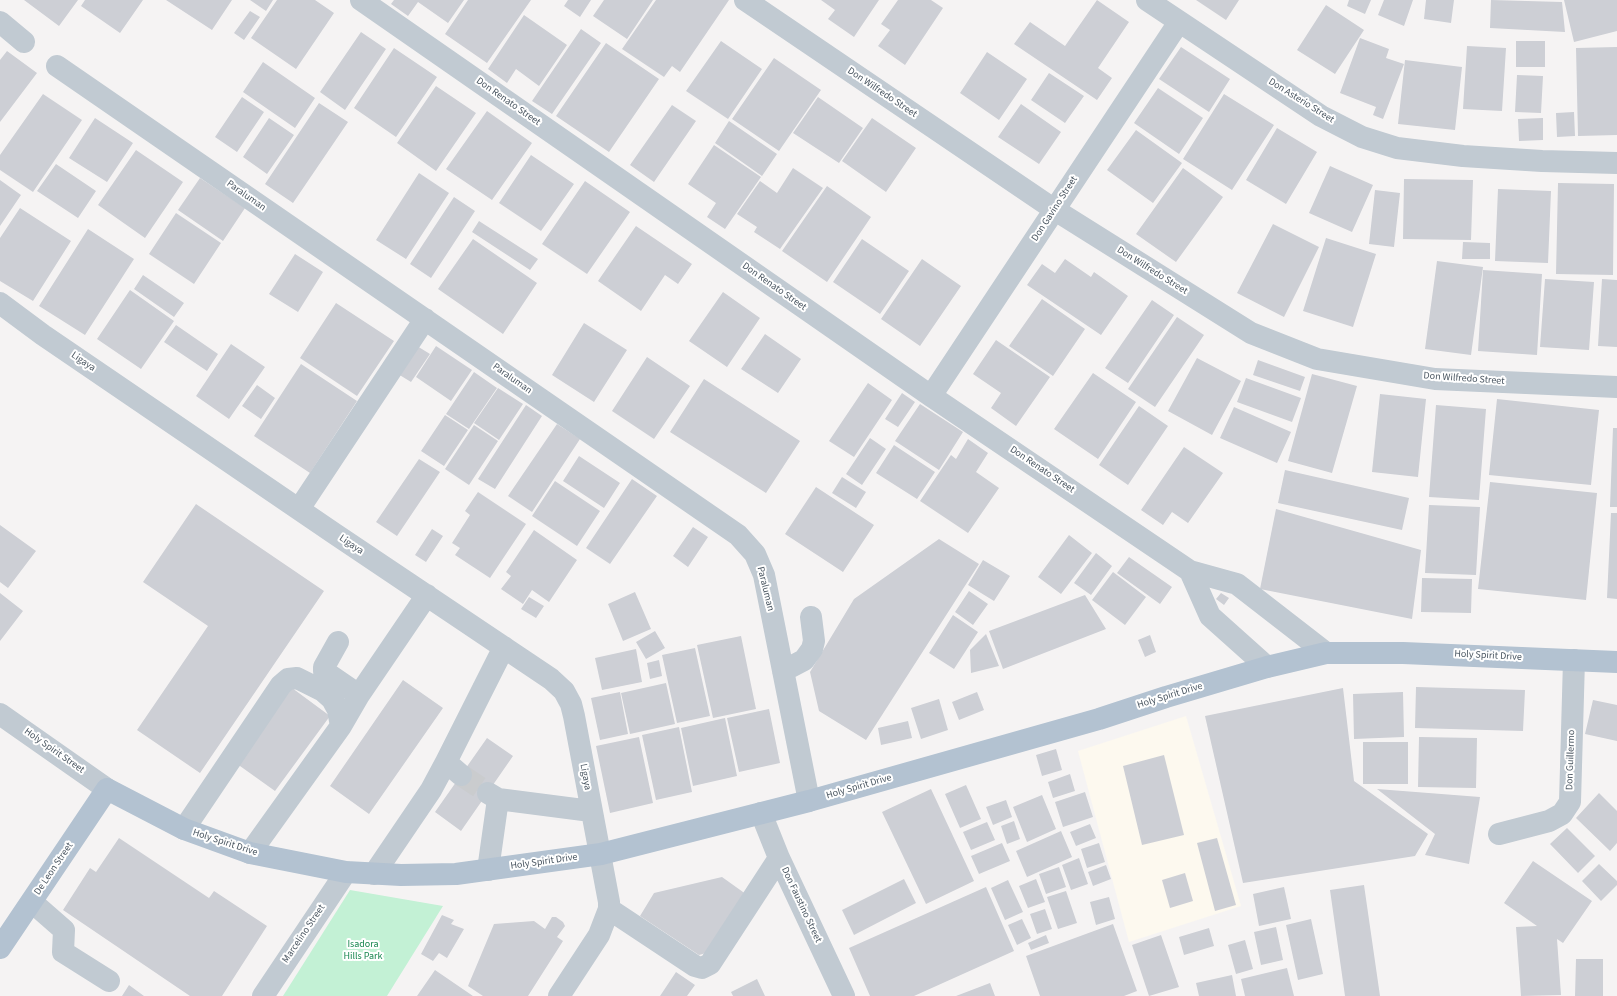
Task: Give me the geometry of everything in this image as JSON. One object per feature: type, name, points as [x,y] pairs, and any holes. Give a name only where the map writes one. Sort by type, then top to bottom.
[{"type":"main road","name":"Holy Spirit Drive","points":[[107,789],[184,829],[250,853],[346,872],[374,874],[448,874],[488,870],[601,854],[809,801],[1099,719],[1166,697],[1267,667],[1326,653],[1403,652],[1617,662]]},
{"type":"main road","name":"De Leon Street","points":[[0,948],[107,789]]},
{"type":"street","name":"Don Renato Street","points":[[360,0],[931,396],[1190,570],[1237,584],[1326,653]]},
{"type":"street","name":"Don Wilfredo Street","points":[[745,0],[1055,210],[1251,333],[1317,359],[1435,379],[1617,387]]},
{"type":"street","name":"Don Asterio Street","points":[[1147,0],[1321,116],[1362,137],[1397,148],[1463,156],[1542,161],[1617,163]]},
{"type":"street","points":[[0,22],[24,42]]},
{"type":"street","name":"Don Gavino Street","points":[[931,396],[1179,22]]},
{"type":"street","name":"Paraluman","points":[[57,66],[738,535],[755,554],[764,576],[809,801]]},
{"type":"street","name":"Ligaya","points":[[0,303],[43,335],[552,679],[564,691],[571,704],[591,811],[601,854],[609,909]]},
{"type":"street","points":[[299,509],[425,319]]},
{"type":"street","points":[[1190,570],[1210,616],[1267,667]]},
{"type":"street","points":[[250,853],[341,726],[359,695],[426,595]]},
{"type":"street","points":[[783,671],[804,660],[812,649],[814,641],[811,616]]},
{"type":"street","points":[[338,642],[324,667],[324,671],[359,695]]},
{"type":"street","points":[[374,874],[431,790],[453,769],[504,647]]},
{"type":"street","name":"Don Guillermo","points":[[1499,834],[1549,821],[1562,814],[1570,802],[1574,660]]},
{"type":"street","points":[[184,829],[281,685],[288,679],[297,678],[324,691],[332,699],[338,710],[341,726]]},
{"type":"street","name":"Holy Spirit Street","points":[[0,714],[107,789]]},
{"type":"street","points":[[488,870],[493,796],[591,811]]},
{"type":"street","name":"Don Faustino Street","points":[[761,813],[779,858],[844,996]]},
{"type":"street","points":[[559,996],[599,935],[609,909],[695,966],[702,968],[710,964],[779,858]]},
{"type":"street","name":"Marcelino Street","points":[[263,996],[346,872]]},
{"type":"street","points":[[32,902],[64,930],[63,952],[109,981]]},
{"type":"shaded area","points":[[1186,716],[1241,906],[1129,942],[1078,751]]},
{"type":"green space","name":"Isadora Hills Park","points":[[350,890],[443,906],[387,996],[283,996]]},
{"type":"building","points":[[24,0],[78,0],[59,26]]},
{"type":"building","points":[[85,0],[143,0],[120,33],[81,6]]},
{"type":"building","points":[[166,0],[232,0],[212,30]]},
{"type":"building","points":[[250,0],[273,0],[266,11]]},
{"type":"building","points":[[277,0],[315,0],[334,13],[296,69],[251,38]]},
{"type":"building","points":[[394,0],[464,0],[448,23],[418,2],[408,16],[391,4]]},
{"type":"building","points":[[468,0],[531,0],[487,63],[445,34]]},
{"type":"building","points":[[568,0],[591,0],[580,17],[564,6]]},
{"type":"building","points":[[604,0],[653,0],[627,39],[593,16]]},
{"type":"building","points":[[656,0],[729,0],[680,72],[672,66],[664,77],[622,49]]},
{"type":"building","points":[[821,0],[879,0],[854,37],[828,19],[835,10]]},
{"type":"building","points":[[898,0],[931,0],[943,8],[905,65],[878,46],[890,30],[881,24]]},
{"type":"building","points":[[1097,0],[1129,22],[1098,68],[1112,78],[1097,100],[1014,44],[1030,22],[1065,46]]},
{"type":"building","points":[[1196,0],[1239,0],[1226,20]]},
{"type":"building","points":[[1349,0],[1371,0],[1365,14],[1347,6]]},
{"type":"building","points":[[1384,0],[1413,0],[1404,26],[1378,15]]},
{"type":"building","points":[[1426,0],[1454,0],[1451,23],[1424,19]]},
{"type":"building","points":[[1491,0],[1562,2],[1565,32],[1490,28]]},
{"type":"building","points":[[1564,0],[1617,0],[1617,31],[1574,42]]},
{"type":"building","points":[[1326,5],[1364,30],[1335,74],[1297,50]]},
{"type":"building","points":[[250,11],[260,17],[244,40],[234,33]]},
{"type":"building","points":[[524,15],[567,45],[539,86],[516,69],[507,83],[488,69]]},
{"type":"building","points":[[581,29],[601,43],[552,114],[532,101]]},
{"type":"building","points":[[361,32],[386,49],[345,110],[320,92]]},
{"type":"building","points":[[1360,38],[1389,49],[1386,58],[1404,64],[1383,119],[1373,115],[1376,107],[1340,93]]},
{"type":"building","points":[[721,41],[762,69],[728,119],[686,91]]},
{"type":"building","points":[[1516,41],[1545,41],[1545,67],[1516,67]]},
{"type":"building","points":[[606,43],[659,79],[609,152],[556,116]]},
{"type":"building","points":[[1467,46],[1506,48],[1502,111],[1463,109]]},
{"type":"building","points":[[1181,47],[1230,79],[1209,112],[1159,79]]},
{"type":"building","points":[[1617,47],[1617,135],[1578,136],[1576,48]]},
{"type":"building","points":[[394,48],[437,77],[396,137],[354,108]]},
{"type":"building","points":[[7,51],[37,73],[0,122],[0,60]]},
{"type":"building","points":[[987,52],[1027,79],[999,120],[960,93]]},
{"type":"building","points":[[774,58],[821,90],[779,151],[732,119]]},
{"type":"building","points":[[1405,60],[1462,67],[1455,130],[1398,124]]},
{"type":"building","points":[[263,62],[315,98],[295,128],[243,92]]},
{"type":"building","points":[[1049,73],[1084,96],[1065,123],[1031,100]]},
{"type":"building","points":[[1517,75],[1543,76],[1541,113],[1515,112]]},
{"type":"building","points":[[436,86],[476,113],[436,171],[397,143]]},
{"type":"building","points":[[1158,88],[1203,118],[1179,154],[1134,123]]},
{"type":"building","points":[[43,94],[82,120],[33,192],[0,170],[0,155]]},
{"type":"building","points":[[1224,94],[1274,125],[1232,190],[1183,159]]},
{"type":"building","points":[[242,97],[264,112],[237,152],[215,137]]},
{"type":"building","points":[[818,97],[863,128],[839,163],[793,133]]},
{"type":"building","points":[[319,103],[348,122],[293,203],[265,184]]},
{"type":"building","points":[[1021,104],[1061,132],[1039,164],[998,137]]},
{"type":"building","points":[[672,105],[696,121],[654,182],[630,165]]},
{"type":"building","points":[[487,111],[532,143],[492,200],[446,169]]},
{"type":"building","points":[[1574,112],[1575,136],[1557,137],[1556,113]]},
{"type":"building","points":[[95,118],[133,143],[107,182],[69,158]]},
{"type":"building","points":[[269,118],[294,135],[267,174],[243,157]]},
{"type":"building","points":[[872,118],[916,148],[886,192],[842,161]]},
{"type":"building","points":[[1543,118],[1543,140],[1519,141],[1518,119]]},
{"type":"building","points":[[729,121],[777,154],[762,176],[715,143]]},
{"type":"building","points":[[1277,128],[1317,152],[1286,204],[1246,180]]},
{"type":"building","points":[[1136,130],[1182,163],[1153,203],[1107,170]]},
{"type":"building","points":[[714,145],[761,177],[725,229],[707,217],[716,203],[688,184]]},
{"type":"building","points":[[136,150],[183,182],[145,238],[98,205]]},
{"type":"building","points":[[531,155],[574,184],[541,231],[499,203]]},
{"type":"building","points":[[56,164],[96,191],[78,218],[37,191]]},
{"type":"building","points":[[1330,166],[1373,185],[1352,232],[1309,213]]},
{"type":"building","points":[[793,168],[823,188],[780,249],[754,232],[757,227],[737,214],[760,181],[777,193]]},
{"type":"building","points":[[1183,168],[1223,197],[1176,262],[1136,234]]},
{"type":"building","points":[[419,173],[449,193],[406,259],[376,240]]},
{"type":"building","points":[[200,178],[245,208],[223,241],[178,210]]},
{"type":"building","points":[[1404,179],[1473,180],[1471,240],[1403,239]]},
{"type":"building","points":[[0,180],[21,195],[0,226]]},
{"type":"building","points":[[585,181],[630,212],[587,274],[542,244]]},
{"type":"building","points":[[1558,183],[1614,184],[1613,275],[1556,274]]},
{"type":"building","points":[[827,186],[871,217],[827,282],[782,251]]},
{"type":"building","points":[[1498,189],[1551,191],[1548,263],[1495,261]]},
{"type":"building","points":[[1375,190],[1400,193],[1394,247],[1369,244]]},
{"type":"building","points":[[454,197],[475,211],[431,278],[410,264]]},
{"type":"building","points":[[20,208],[71,241],[33,301],[0,281],[0,238]]},
{"type":"building","points":[[176,213],[221,243],[194,284],[149,254]]},
{"type":"building","points":[[479,221],[538,259],[530,270],[472,232]]},
{"type":"building","points":[[1273,224],[1319,247],[1284,317],[1237,293]]},
{"type":"building","points":[[636,226],[692,264],[678,284],[665,275],[641,311],[598,281]]},
{"type":"building","points":[[88,229],[134,259],[85,335],[39,306]]},
{"type":"building","points":[[1326,238],[1376,254],[1353,327],[1303,311]]},
{"type":"building","points":[[473,239],[537,283],[503,334],[438,289]]},
{"type":"building","points":[[862,239],[909,271],[880,314],[833,282]]},
{"type":"building","points":[[1463,242],[1490,243],[1490,259],[1462,259]]},
{"type":"building","points":[[295,254],[323,272],[298,312],[269,294]]},
{"type":"building","points":[[922,259],[961,286],[920,346],[881,319]]},
{"type":"building","points":[[1065,259],[1091,277],[1094,272],[1128,296],[1101,335],[1027,285],[1042,264],[1055,273]]},
{"type":"building","points":[[1437,261],[1483,267],[1471,355],[1425,349]]},
{"type":"building","points":[[1483,270],[1542,274],[1537,355],[1478,351]]},
{"type":"building","points":[[143,275],[184,303],[174,317],[134,289]]},
{"type":"building","points":[[1545,279],[1594,282],[1589,350],[1540,347]]},
{"type":"building","points":[[1602,279],[1617,280],[1617,347],[1598,346]]},
{"type":"building","points":[[130,290],[174,321],[141,369],[97,339]]},
{"type":"building","points":[[723,292],[760,318],[727,367],[689,341]]},
{"type":"building","points":[[1042,299],[1085,329],[1053,376],[1009,346]]},
{"type":"building","points":[[1152,300],[1174,315],[1128,383],[1105,368]]},
{"type":"building","points":[[336,303],[394,341],[357,396],[300,358]]},
{"type":"building","points":[[1177,317],[1204,335],[1155,407],[1128,389]]},
{"type":"building","points":[[584,323],[627,350],[594,402],[552,375]]},
{"type":"building","points":[[176,325],[218,354],[207,371],[164,342]]},
{"type":"building","points":[[765,334],[801,359],[778,393],[741,369]]},
{"type":"building","points":[[996,340],[1050,377],[1016,426],[991,408],[1001,393],[973,374]]},
{"type":"building","points":[[231,344],[265,367],[229,419],[196,396]]},
{"type":"building","points":[[417,346],[430,354],[411,382],[398,374]]},
{"type":"building","points":[[436,346],[472,370],[451,401],[416,377]]},
{"type":"building","points":[[647,357],[690,386],[654,439],[612,411]]},
{"type":"building","points":[[1197,358],[1241,381],[1212,435],[1168,411]]},
{"type":"building","points":[[1258,360],[1305,377],[1300,391],[1253,375]]},
{"type":"building","points":[[301,364],[357,401],[310,473],[254,436]]},
{"type":"building","points":[[474,372],[497,388],[469,429],[446,414]]},
{"type":"building","points":[[1093,373],[1136,402],[1098,459],[1054,429]]},
{"type":"building","points":[[1312,374],[1357,386],[1332,473],[1288,461]]},
{"type":"building","points":[[1246,378],[1301,398],[1292,422],[1237,402]]},
{"type":"building","points":[[704,379],[800,441],[766,493],[670,432]]},
{"type":"building","points":[[868,383],[892,400],[854,457],[829,441]]},
{"type":"building","points":[[257,385],[275,398],[261,419],[242,406]]},
{"type":"building","points":[[498,388],[523,404],[499,440],[474,423]]},
{"type":"building","points":[[902,393],[915,402],[898,427],[885,419]]},
{"type":"building","points":[[1380,394],[1426,399],[1418,477],[1372,472]]},
{"type":"building","points":[[1497,399],[1599,410],[1591,485],[1489,475]]},
{"type":"building","points":[[920,404],[963,432],[939,470],[895,441]]},
{"type":"building","points":[[526,405],[542,416],[495,489],[478,479]]},
{"type":"building","points":[[1436,405],[1486,409],[1479,500],[1429,497]]},
{"type":"building","points":[[1139,406],[1168,426],[1128,485],[1099,465]]},
{"type":"building","points":[[1234,407],[1291,432],[1277,463],[1220,438]]},
{"type":"building","points":[[445,415],[468,430],[444,466],[421,451]]},
{"type":"building","points":[[557,424],[580,439],[532,512],[508,496]]},
{"type":"building","points":[[474,425],[498,441],[469,485],[445,469]]},
{"type":"building","points":[[1613,428],[1617,428],[1617,507],[1610,507]]},
{"type":"building","points":[[870,438],[886,449],[862,485],[846,474]]},
{"type":"building","points":[[968,439],[988,453],[976,472],[999,488],[968,533],[920,501],[951,455],[956,459]]},
{"type":"building","points":[[894,445],[935,472],[917,499],[876,473]]},
{"type":"building","points":[[1184,447],[1223,473],[1188,523],[1172,512],[1163,525],[1141,510]]},
{"type":"building","points":[[579,456],[620,483],[604,508],[563,481]]},
{"type":"building","points":[[419,459],[440,472],[397,536],[376,522]]},
{"type":"building","points":[[1285,470],[1409,498],[1402,530],[1278,503]]},
{"type":"building","points":[[842,477],[866,492],[856,508],[832,493]]},
{"type":"building","points":[[632,479],[657,496],[610,564],[586,548]]},
{"type":"building","points":[[555,481],[600,511],[577,546],[532,516]]},
{"type":"building","points":[[1490,482],[1597,493],[1586,600],[1478,589]]},
{"type":"building","points":[[816,487],[874,525],[843,572],[785,534]]},
{"type":"building","points":[[478,492],[526,524],[490,578],[455,555],[460,548],[452,543],[470,515],[465,511]]},
{"type":"building","points":[[196,504],[324,591],[200,773],[137,730],[208,626],[143,582]]},
{"type":"building","points":[[1429,505],[1480,507],[1476,575],[1425,573]]},
{"type":"building","points":[[1276,509],[1421,550],[1412,619],[1260,589]]},
{"type":"building","points":[[1611,513],[1617,513],[1617,599],[1607,598]]},
{"type":"building","points":[[0,525],[36,551],[8,588],[0,582]]},
{"type":"building","points":[[693,527],[708,537],[688,567],[673,556]]},
{"type":"building","points":[[432,529],[443,536],[426,562],[415,555]]},
{"type":"building","points":[[534,530],[577,560],[549,602],[532,590],[523,604],[501,589],[511,576],[506,572]]},
{"type":"building","points":[[1069,535],[1092,553],[1061,594],[1038,577]]},
{"type":"building","points":[[939,539],[979,564],[866,740],[819,711],[810,672],[854,599]]},
{"type":"building","points":[[1096,553],[1112,566],[1091,595],[1074,583]]},
{"type":"building","points":[[1129,557],[1172,587],[1160,604],[1117,573]]},
{"type":"building","points":[[983,560],[1010,576],[994,601],[968,585]]},
{"type":"building","points":[[1113,572],[1146,597],[1125,625],[1092,600]]},
{"type":"building","points":[[1422,578],[1472,579],[1471,613],[1421,612]]},
{"type":"building","points":[[969,591],[988,604],[973,625],[955,612]]},
{"type":"building","points":[[635,592],[651,629],[623,641],[608,604]]},
{"type":"building","points":[[0,593],[23,611],[0,641]]},
{"type":"building","points":[[1221,593],[1229,598],[1224,605],[1216,599]]},
{"type":"building","points":[[1085,595],[1106,629],[1003,669],[989,631]]},
{"type":"building","points":[[529,597],[544,606],[536,618],[521,609]]},
{"type":"building","points":[[953,615],[978,632],[954,669],[929,653]]},
{"type":"building","points":[[655,631],[665,648],[646,659],[636,642]]},
{"type":"building","points":[[986,634],[999,666],[971,673],[970,650]]},
{"type":"building","points":[[1150,635],[1156,652],[1145,657],[1138,640]]},
{"type":"building","points":[[741,636],[756,709],[713,718],[697,645]]},
{"type":"building","points":[[695,648],[710,716],[677,723],[662,655]]},
{"type":"building","points":[[636,649],[642,682],[602,690],[595,658]]},
{"type":"building","points":[[659,660],[662,676],[650,679],[647,663]]},
{"type":"building","points":[[403,680],[443,708],[369,814],[330,786]]},
{"type":"building","points":[[666,683],[675,724],[630,734],[621,693]]},
{"type":"building","points":[[288,685],[330,716],[275,791],[233,761]]},
{"type":"building","points":[[1416,687],[1525,690],[1523,731],[1415,728]]},
{"type":"building","points":[[1343,688],[1354,781],[1428,834],[1415,856],[1243,883],[1205,716]]},
{"type":"building","points":[[620,692],[628,734],[600,740],[591,698]]},
{"type":"building","points":[[977,692],[984,710],[959,720],[952,702]]},
{"type":"building","points":[[1403,692],[1404,737],[1354,739],[1353,694]]},
{"type":"building","points":[[939,699],[948,730],[921,739],[911,708]]},
{"type":"building","points":[[1593,700],[1617,705],[1617,741],[1585,734]]},
{"type":"building","points":[[769,709],[780,763],[739,772],[727,718]]},
{"type":"building","points":[[725,718],[737,776],[693,786],[681,728]]},
{"type":"building","points":[[908,721],[912,738],[881,745],[878,728]]},
{"type":"building","points":[[679,727],[692,792],[656,800],[642,735]]},
{"type":"building","points":[[639,737],[653,803],[610,813],[596,746]]},
{"type":"building","points":[[1419,737],[1477,738],[1476,788],[1418,787]]},
{"type":"building","points":[[487,738],[513,756],[461,831],[435,812]]},
{"type":"building","points":[[1363,742],[1408,742],[1408,784],[1363,784]]},
{"type":"building","points":[[1056,749],[1062,770],[1042,776],[1036,755]]},
{"type":"building","points":[[1164,755],[1184,835],[1142,845],[1123,766]]},
{"type":"building","points":[[1070,774],[1075,791],[1053,798],[1048,782]]},
{"type":"building","points":[[966,785],[981,819],[960,828],[945,794]]},
{"type":"building","points":[[931,789],[974,881],[926,904],[882,812]]},
{"type":"building","points":[[1377,789],[1480,797],[1469,864],[1425,855],[1435,834]]},
{"type":"building","points":[[1085,792],[1093,817],[1063,827],[1055,802]]},
{"type":"building","points":[[1599,793],[1617,811],[1617,843],[1610,851],[1576,818]]},
{"type":"building","points":[[1042,795],[1056,829],[1027,842],[1013,807]]},
{"type":"building","points":[[1006,800],[1012,817],[993,825],[986,807]]},
{"type":"building","points":[[1014,821],[1020,839],[1007,844],[1001,826]]},
{"type":"building","points":[[987,822],[995,840],[971,850],[963,832]]},
{"type":"building","points":[[1090,824],[1096,838],[1076,846],[1070,832]]},
{"type":"building","points":[[1567,828],[1595,856],[1578,873],[1550,844]]},
{"type":"building","points":[[1061,831],[1072,857],[1027,877],[1016,851]]},
{"type":"building","points":[[119,838],[209,898],[214,891],[267,926],[222,996],[190,996],[63,910],[90,868],[96,872]]},
{"type":"building","points":[[1217,838],[1236,905],[1215,911],[1197,843]]},
{"type":"building","points":[[1002,843],[1010,861],[979,874],[971,856]]},
{"type":"building","points":[[1099,843],[1105,862],[1087,868],[1081,849]]},
{"type":"building","points":[[1079,858],[1088,884],[1071,890],[1062,865]]},
{"type":"building","points":[[1533,861],[1592,901],[1563,943],[1557,939],[1561,995],[1521,996],[1516,927],[1537,926],[1504,903]]},
{"type":"building","points":[[1599,864],[1617,881],[1617,885],[1601,901],[1582,881]]},
{"type":"building","points":[[1106,865],[1111,879],[1093,886],[1088,872]]},
{"type":"building","points":[[1059,867],[1066,887],[1046,894],[1039,874]]},
{"type":"building","points":[[1185,873],[1193,901],[1170,908],[1162,880]]},
{"type":"building","points":[[722,877],[750,897],[706,953],[699,955],[640,916],[654,893]]},
{"type":"building","points":[[904,879],[916,903],[854,935],[842,910]]},
{"type":"building","points":[[1036,879],[1045,902],[1028,908],[1019,886]]},
{"type":"building","points":[[1008,880],[1023,912],[1005,920],[991,888]]},
{"type":"building","points":[[1364,885],[1380,996],[1345,996],[1330,890]]},
{"type":"building","points":[[986,887],[1014,951],[914,996],[870,996],[849,948]]},
{"type":"building","points":[[1284,887],[1291,919],[1259,926],[1253,894]]},
{"type":"building","points":[[1066,891],[1077,923],[1058,929],[1047,897]]},
{"type":"building","points":[[1109,897],[1115,919],[1096,925],[1090,902]]},
{"type":"building","points":[[1045,909],[1052,929],[1037,934],[1030,914]]},
{"type":"building","points":[[442,915],[454,920],[451,924],[464,929],[447,958],[439,953],[433,961],[421,954]]},
{"type":"building","points":[[552,917],[556,917],[563,922],[565,926],[557,937],[563,941],[528,996],[483,996],[468,986],[494,924],[534,921],[545,929]]},
{"type":"building","points":[[1022,919],[1031,938],[1017,945],[1008,925]]},
{"type":"building","points":[[1311,919],[1323,974],[1298,980],[1286,925]]},
{"type":"building","points":[[1113,924],[1137,991],[1124,996],[1040,996],[1026,956]]},
{"type":"building","points":[[1276,927],[1283,960],[1261,965],[1254,932]]},
{"type":"building","points":[[1209,928],[1214,946],[1184,955],[1179,937]]},
{"type":"building","points":[[1046,935],[1049,943],[1031,950],[1028,943]]},
{"type":"building","points":[[1161,935],[1179,987],[1149,996],[1132,945]]},
{"type":"building","points":[[1245,940],[1253,969],[1236,974],[1228,945]]},
{"type":"building","points":[[1576,959],[1603,959],[1603,996],[1575,996]]},
{"type":"building","points":[[1287,968],[1294,996],[1245,996],[1241,979]]},
{"type":"building","points":[[435,970],[473,996],[417,996]]},
{"type":"building","points":[[676,972],[695,985],[687,996],[660,996]]},
{"type":"building","points":[[1232,975],[1236,996],[1199,996],[1196,983]]},
{"type":"building","points":[[757,979],[765,996],[733,996],[731,992]]},
{"type":"building","points":[[990,983],[995,996],[956,996]]},
{"type":"building","points":[[129,985],[144,996],[122,996]]},
{"type":"tunnel","points":[[461,775],[488,793]]}]
